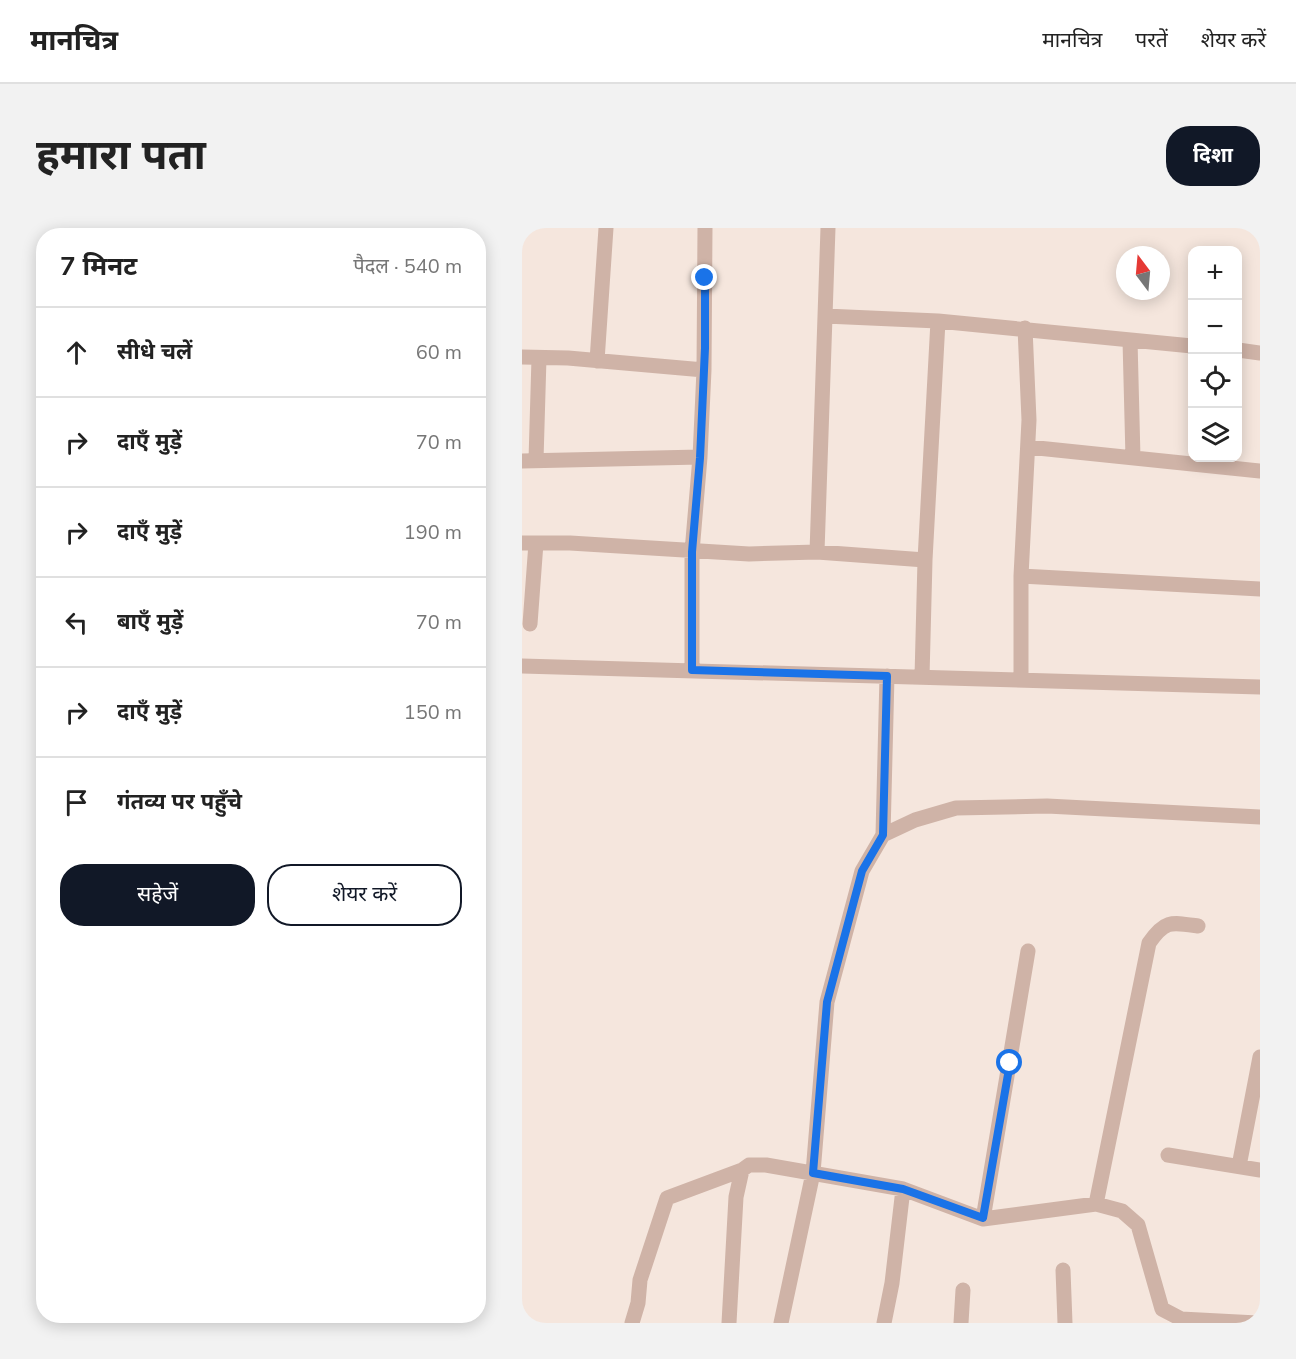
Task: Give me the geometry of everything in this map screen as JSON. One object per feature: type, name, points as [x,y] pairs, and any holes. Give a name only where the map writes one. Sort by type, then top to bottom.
[{"type":"street","points":[[597,361],[606,228]]},
{"type":"street","points":[[692,670],[692,552],[704,370],[705,228]]},
{"type":"street","points":[[816,552],[828,228]]},
{"type":"street","points":[[825,316],[1025,328],[1188,346]]},
{"type":"street","points":[[922,677],[938,321]]},
{"type":"street","points":[[1021,680],[1021,576],[1029,420],[1025,328]]},
{"type":"street","points":[[1130,340],[1133,458]]},
{"type":"street","points":[[1242,351],[1260,353]]},
{"type":"street","points":[[522,357],[704,370]]},
{"type":"street","points":[[539,358],[529,460],[700,458]]},
{"type":"street","points":[[1028,447],[1133,458],[1188,460]]},
{"type":"street","points":[[1226,462],[1260,471]]},
{"type":"street","points":[[530,624],[529,543],[570,543],[749,554],[816,552],[926,560]]},
{"type":"street","points":[[1021,576],[1260,589]]},
{"type":"street","points":[[522,666],[1260,687]]},
{"type":"street","points":[[781,1323],[813,1173],[827,1002],[862,871],[883,835],[887,676]]},
{"type":"street","points":[[883,835],[915,820],[956,808],[1047,806],[1260,818]]},
{"type":"street","points":[[1096,1204],[1149,943],[1160,928],[1171,922],[1198,926]]},
{"type":"street","points":[[983,1218],[1028,951]]},
{"type":"street","points":[[1239,1166],[1260,1057]]},
{"type":"street","points":[[1168,1155],[1260,1170]]},
{"type":"street","points":[[632,1323],[638,1303],[640,1280],[667,1198],[749,1165],[766,1165],[903,1189],[983,1218],[1096,1204],[1122,1211],[1138,1225],[1162,1309],[1181,1319],[1257,1323]]},
{"type":"street","points":[[729,1323],[736,1197],[741,1170]]},
{"type":"street","points":[[884,1323],[892,1283],[903,1189]]},
{"type":"street","points":[[1063,1270],[1065,1323]]},
{"type":"street","points":[[961,1323],[963,1290]]},
{"type":"route","points":[[705,278],[705,348],[700,458],[692,552],[692,670],[887,676],[883,835],[862,871],[837,957],[827,1002],[813,1173],[903,1189],[983,1218],[1010,1063]]}]
